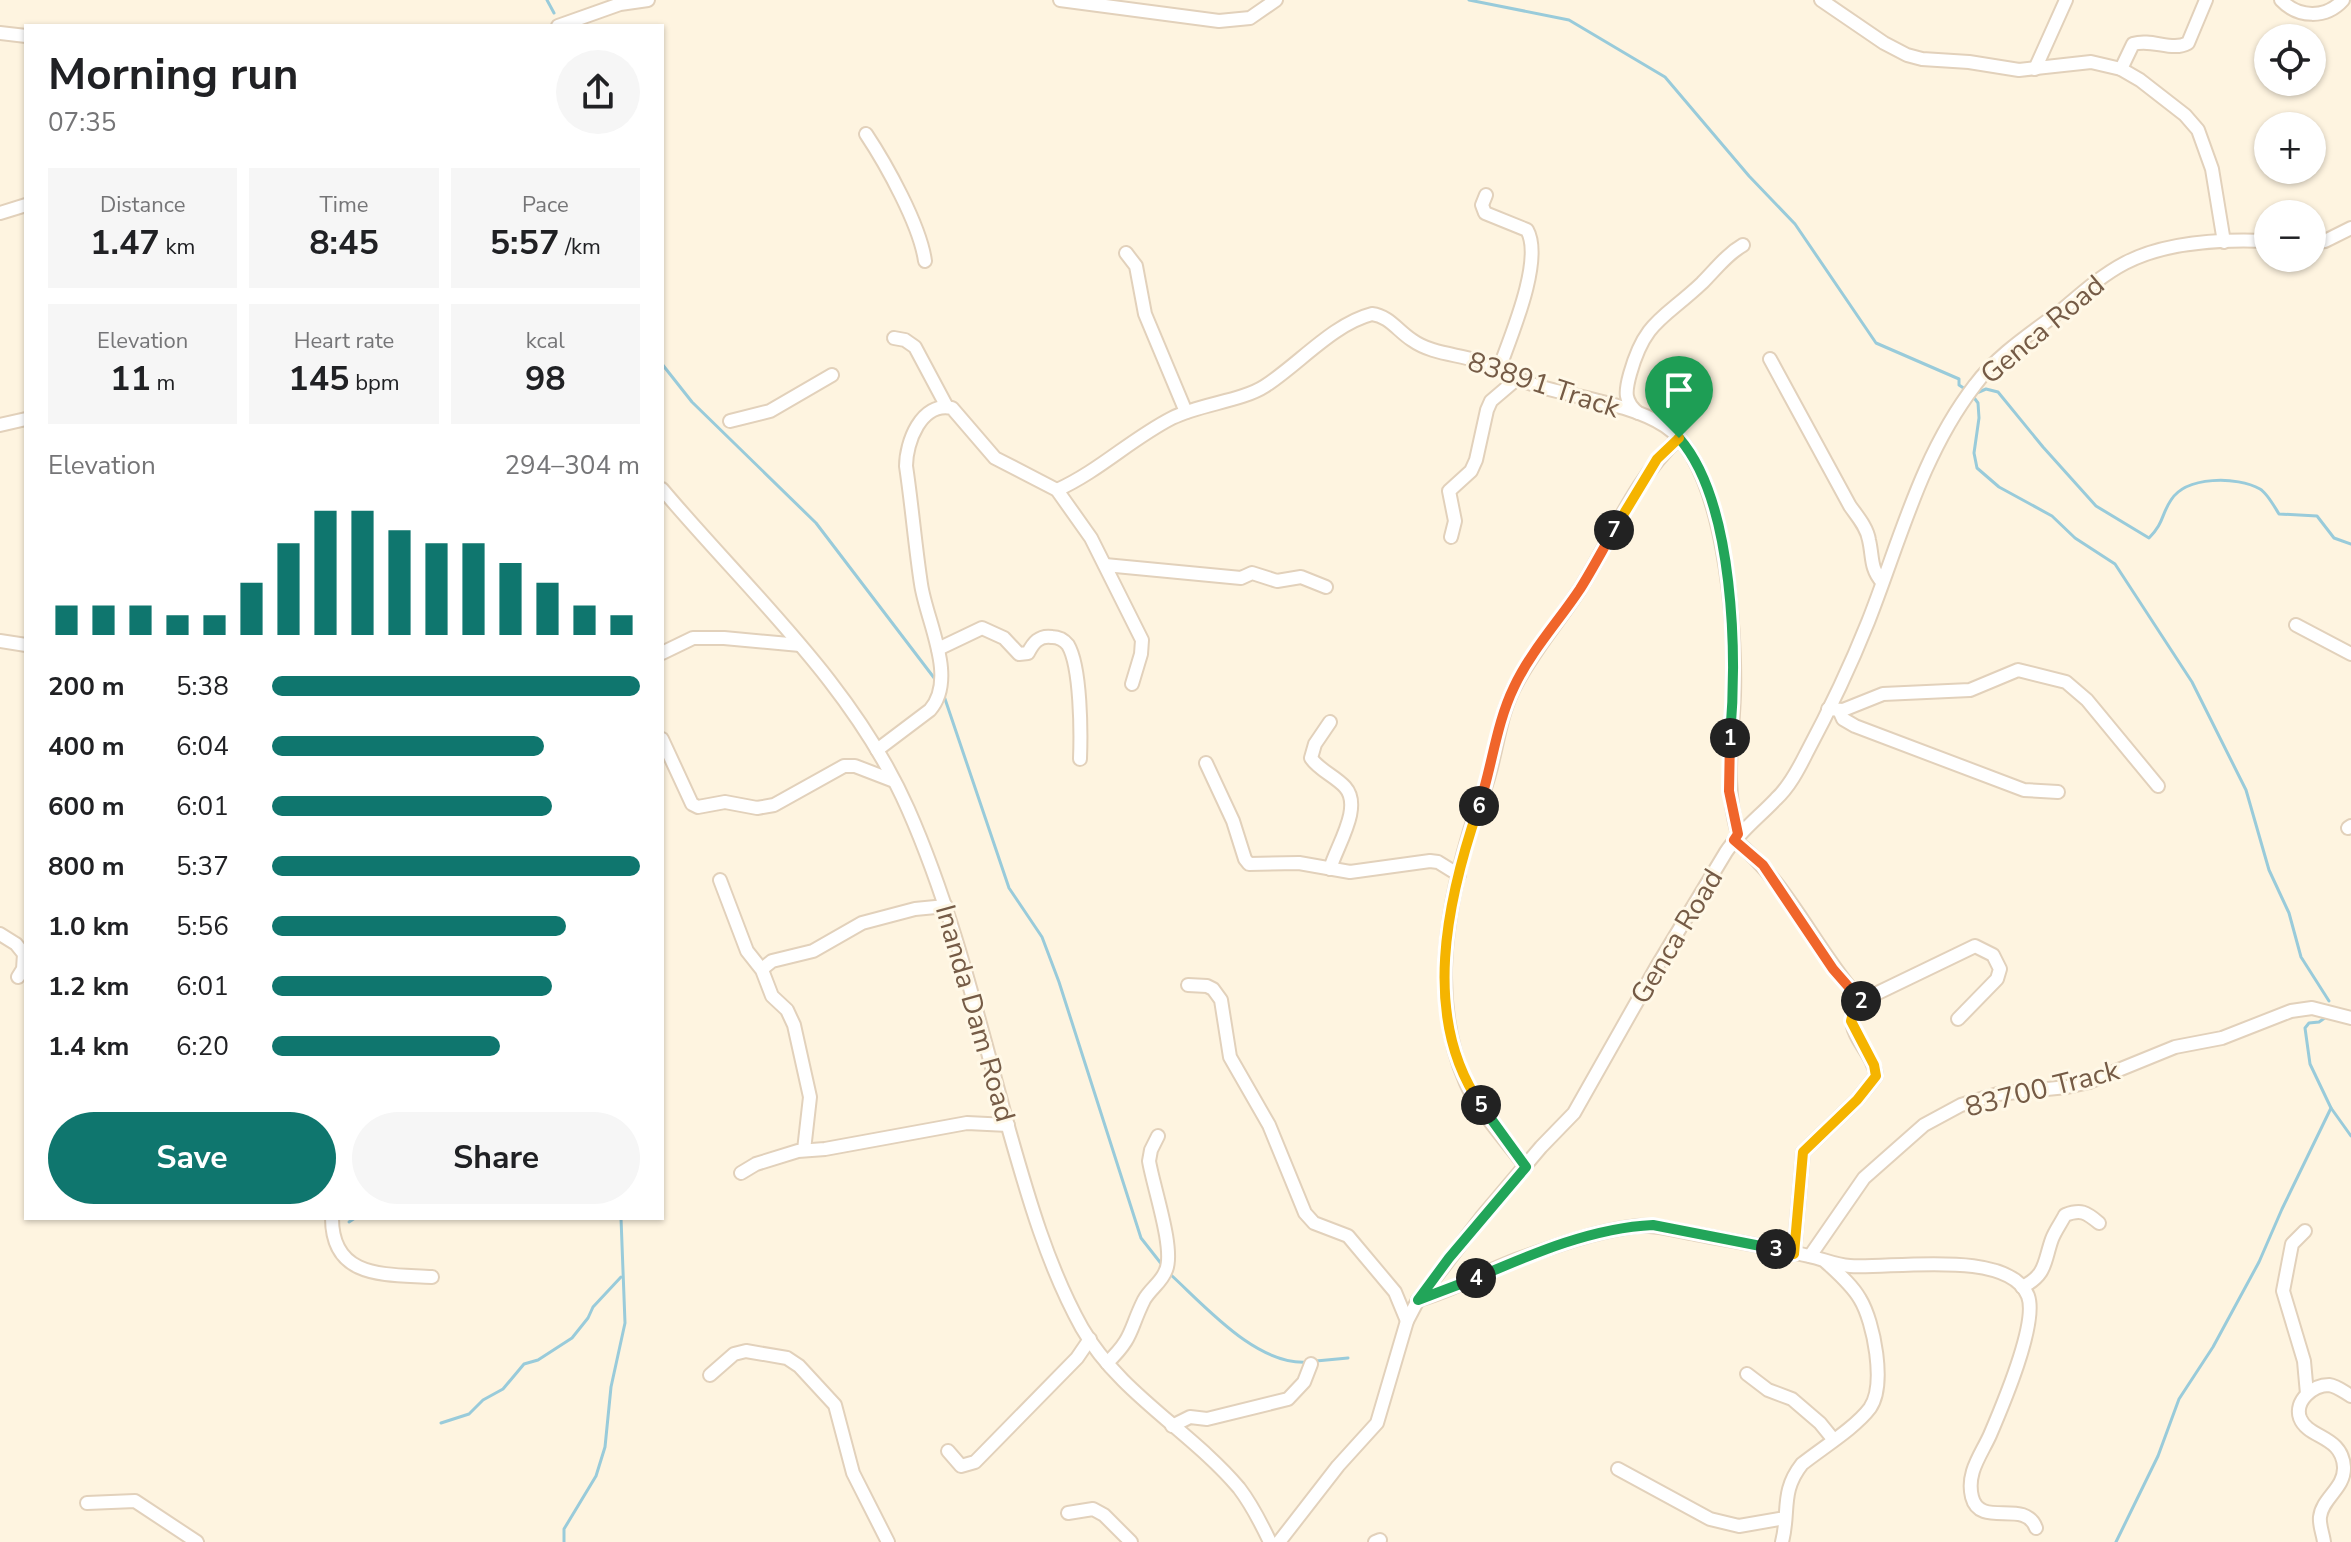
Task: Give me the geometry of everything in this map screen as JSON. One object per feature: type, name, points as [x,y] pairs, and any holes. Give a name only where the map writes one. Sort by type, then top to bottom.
[{"type":"street","points":[[564,24],[620,4],[648,0]]},
{"type":"street","points":[[1060,0],[1219,21],[1250,18],[1276,0]]},
{"type":"street","points":[[1821,0],[1884,43],[1922,59],[2035,69],[2091,62],[2121,69],[2162,95],[2198,130],[2212,169],[2224,242]]},
{"type":"street","points":[[2035,69],[2066,0]]},
{"type":"street","points":[[2121,69],[2133,44],[2145,41],[2177,47],[2188,43],[2206,0]]},
{"type":"street","points":[[2281,0],[2305,14],[2331,11],[2343,0]]},
{"type":"street","points":[[0,33],[24,36]]},
{"type":"street","points":[[866,134],[900,195],[923,247],[925,261]]},
{"type":"street","points":[[1486,195],[1483,210],[1527,230],[1533,251],[1515,324],[1499,369]]},
{"type":"street","points":[[0,213],[24,206]]},
{"type":"street","points":[[2326,240],[2351,228]]},
{"type":"street","name":"Genca Road","points":[[1279,1542],[1329,1476],[1377,1423],[1407,1321],[1418,1300],[1449,1258],[1574,1113],[1649,980],[1736,837],[1778,798],[1834,710],[1907,509],[1952,418],[1985,372],[2105,275],[2127,262],[2176,246],[2254,241]]},
{"type":"street","points":[[1643,416],[1629,405],[1626,396],[1640,342],[1658,320],[1702,283],[1729,253],[1743,245]]},
{"type":"street","points":[[1126,253],[1136,266],[1145,314],[1186,412]]},
{"type":"street","name":"83891 Track","points":[[1057,490],[1091,474],[1159,425],[1186,412],[1263,388],[1355,320],[1372,314],[1388,319],[1424,347],[1472,359],[1518,378],[1643,416],[1666,427],[1679,438],[1695,460],[1708,491],[1728,587],[1734,674],[1729,777],[1736,837]]},
{"type":"street","points":[[894,338],[905,340],[915,347],[947,407],[957,414],[995,458],[1057,490],[1091,538],[1142,640],[1132,684]]},
{"type":"street","points":[[1770,359],[1864,526],[1870,541],[1872,567],[1882,582]]},
{"type":"street","points":[[730,421],[770,411],[832,375]]},
{"type":"street","points":[[1451,537],[1455,521],[1449,491],[1471,471],[1491,401],[1518,378]]},
{"type":"street","points":[[877,750],[935,705],[941,687],[938,649],[921,587],[906,453],[912,433],[935,410],[947,407]]},
{"type":"street","points":[[0,425],[24,419]]},
{"type":"street","points":[[1526,1167],[1467,1084],[1446,1009],[1443,961],[1459,875],[1490,771],[1503,714],[1514,686],[1534,652],[1580,588],[1657,459],[1679,438]]},
{"type":"street","name":"Inanda Dam Road","points":[[664,491],[830,681],[877,750],[908,808],[946,906],[1040,1232],[1065,1294],[1107,1363],[1240,1490],[1258,1515],[1270,1542]]},
{"type":"street","points":[[1105,565],[1241,578],[1252,573],[1277,581],[1301,577],[1326,587]]},
{"type":"street","points":[[2296,625],[2351,654]]},
{"type":"street","points":[[938,649],[982,628],[1004,638],[1019,654],[1028,653],[1033,643],[1045,637],[1066,642],[1077,685],[1080,759]]},
{"type":"street","points":[[664,652],[693,638],[800,645]]},
{"type":"street","points":[[0,641],[24,645]]},
{"type":"street","points":[[2058,792],[2024,790],[1855,726],[1834,710],[1883,694],[1979,689],[2018,670],[2066,682],[2087,700],[2158,786]]},
{"type":"street","points":[[1330,722],[1315,744],[1311,758],[1347,789],[1353,801],[1352,813],[1330,869]]},
{"type":"street","points":[[664,743],[692,804],[698,807],[719,802],[757,808],[774,805],[844,766],[855,766],[894,781]]},
{"type":"street","points":[[1206,763],[1224,799],[1247,863],[1299,863],[1365,871],[1430,861],[1438,862],[1459,875]]},
{"type":"street","points":[[1736,837],[1763,865],[1833,969],[1861,1001]]},
{"type":"street","points":[[720,880],[747,951],[762,969],[772,996],[787,1010],[800,1047],[810,1097],[804,1150]]},
{"type":"street","points":[[762,969],[772,961],[813,951],[862,923],[915,909],[946,906]]},
{"type":"street","points":[[0,934],[16,944],[24,954],[23,969],[18,977]]},
{"type":"street","points":[[1794,1254],[1803,1152],[1848,1110],[1876,1076],[1874,1065],[1851,1021],[1854,1009],[1861,1001],[1975,946],[1999,962],[1997,979],[1958,1019]]},
{"type":"street","points":[[1188,985],[1207,986],[1221,1000],[1233,1063],[1269,1125],[1305,1213],[1314,1223],[1348,1236],[1395,1292],[1407,1321]]},
{"type":"street","name":"83700 Track","points":[[1810,1256],[1864,1178],[1924,1125],[1961,1105],[1998,1094],[2089,1082],[2175,1047],[2222,1038],[2291,1011],[2312,1008],[2351,1018]]},
{"type":"street","points":[[741,1173],[756,1164],[804,1150],[967,1123],[1008,1125]]},
{"type":"street","points":[[1107,1363],[1128,1341],[1146,1296],[1162,1277],[1168,1262],[1149,1161],[1158,1136]]},
{"type":"street","points":[[2022,1287],[2034,1281],[2046,1264],[2052,1238],[2065,1215],[2085,1211],[2099,1223]]},
{"type":"street","points":[[332,1220],[335,1240],[351,1265],[365,1271],[432,1277]]},
{"type":"street","points":[[1418,1300],[1437,1295],[1523,1257],[1592,1235],[1653,1225],[1848,1266],[1970,1265],[1998,1272],[2022,1287],[2030,1305],[2024,1346],[1973,1471],[1971,1489],[1974,1504],[1983,1511],[2023,1515],[2033,1521],[2036,1528]]},
{"type":"street","points":[[2305,1231],[2292,1244],[2283,1291],[2304,1361],[2307,1394]]},
{"type":"street","points":[[1782,1542],[1785,1501],[1794,1474],[1868,1411],[1874,1402],[1877,1376],[1875,1347],[1866,1311],[1851,1287],[1826,1262]]},
{"type":"street","points":[[948,1451],[961,1466],[975,1462],[1066,1370],[1090,1339]]},
{"type":"street","points":[[710,1375],[734,1354],[746,1351],[787,1358],[799,1366],[835,1405],[853,1473],[888,1542]]},
{"type":"street","points":[[1172,1426],[1190,1417],[1207,1419],[1288,1399],[1304,1382],[1311,1364]]},
{"type":"street","points":[[1747,1374],[1768,1390],[1792,1399],[1833,1439]]},
{"type":"street","points":[[2324,1542],[2320,1518],[2328,1499],[2341,1481],[2344,1466],[2332,1443],[2301,1421],[2299,1410],[2307,1394],[2326,1385],[2337,1387],[2351,1396]]},
{"type":"street","points":[[1618,1469],[1710,1519],[1739,1526],[1785,1518]]},
{"type":"street","points":[[87,1503],[135,1501],[197,1542]]},
{"type":"street","points":[[1068,1513],[1093,1509],[1104,1515],[1131,1542]]},
{"type":"waterway","points":[[547,0],[554,13]]},
{"type":"waterway","points":[[1469,0],[1569,20],[1665,77],[1749,176],[1795,224],[1876,343],[1959,379],[1959,385],[1965,389]]},
{"type":"waterway","points":[[664,367],[692,402],[816,523],[938,683]]},
{"type":"waterway","points":[[2329,1001],[2301,957],[2289,913],[2269,870],[2246,790],[2192,682],[2115,564],[2075,538],[2052,516],[1999,487],[1977,468],[1974,453],[1978,403],[1972,395],[1986,389],[1998,392],[2096,506],[2149,538],[2178,492],[2188,486],[2226,480],[2260,489],[2279,514],[2317,516],[2334,538],[2351,544]]},
{"type":"waterway","points":[[943,693],[1009,888],[1042,937],[1059,982],[1141,1238],[1163,1266]]},
{"type":"waterway","points":[[2329,1015],[2319,1022],[2309,1023],[2305,1028],[2310,1064],[2331,1108],[2351,1136]]},
{"type":"waterway","points":[[2116,1542],[2158,1456],[2179,1399],[2213,1347],[2259,1262],[2331,1108]]},
{"type":"waterway","points":[[564,1542],[564,1529],[596,1476],[605,1447],[611,1387],[625,1323],[621,1220]]},
{"type":"waterway","points":[[1170,1274],[1251,1345],[1289,1361],[1308,1362]]},
{"type":"waterway","points":[[441,1423],[469,1414],[483,1400],[503,1389],[524,1364],[538,1360],[572,1338],[593,1307],[621,1277]]},
{"type":"waterway","points":[[1316,1361],[1348,1358]]},
{"type":"route","points":[[1679,438],[1695,460],[1708,491],[1728,587],[1734,674],[1728,763],[1729,791],[1738,834],[1734,840],[1763,865],[1833,969],[1861,1001],[1854,1009],[1851,1021],[1874,1065],[1876,1076],[1857,1100],[1803,1152],[1794,1254],[1653,1225],[1633,1226],[1592,1235],[1523,1257],[1437,1295],[1418,1300],[1481,1218],[1526,1167],[1467,1084],[1446,1009],[1443,983],[1448,925],[1459,875],[1490,771],[1503,714],[1514,686],[1534,652],[1580,588],[1657,459],[1679,438]]}]
